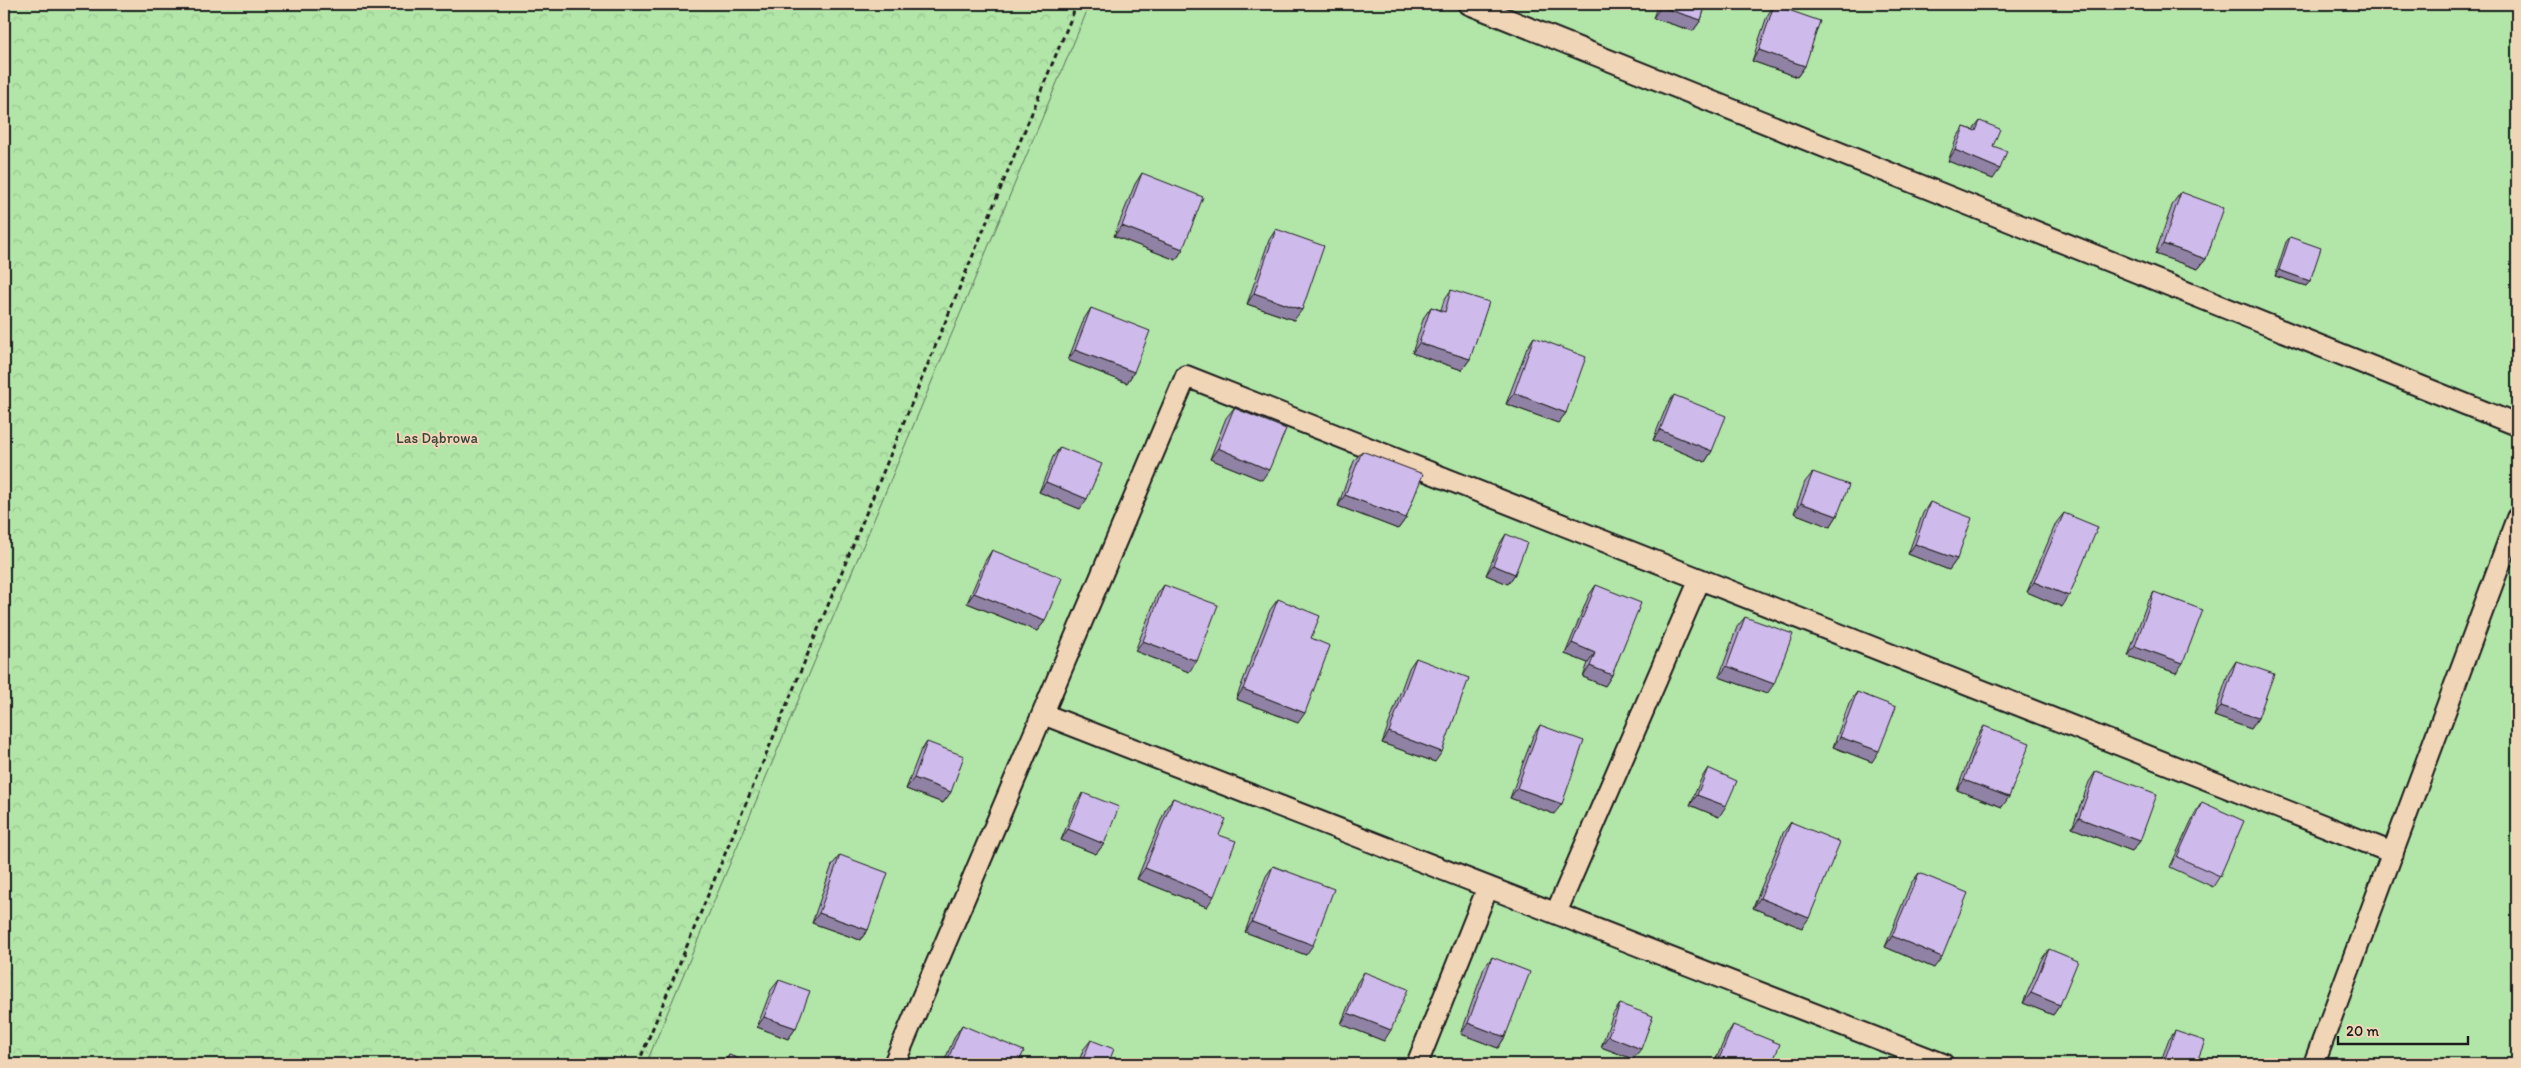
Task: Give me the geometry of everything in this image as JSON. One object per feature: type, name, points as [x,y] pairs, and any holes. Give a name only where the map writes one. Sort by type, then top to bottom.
[{"type":"lane","points":[[1469,4],[2517,425]]},
{"type":"lane","points":[[894,1064],[1186,376],[2393,853]]},
{"type":"lane","points":[[2314,1064],[2517,518]]},
{"type":"lane","points":[[1556,913],[1700,579]]},
{"type":"lane","points":[[1043,714],[1943,1064]]},
{"type":"lane","points":[[1417,1064],[1488,887]]},
{"type":"path","points":[[638,1064],[1077,4]]},
{"type":"green space","name":"Las Dąbrowa","points":[[4,4],[1090,4],[646,1064],[4,1064]]},
{"type":"green space","points":[[1090,4],[2517,4],[2517,1064],[646,1064]]},
{"type":"building","points":[[1662,4],[1706,4],[1701,20],[1661,7]]},
{"type":"building","points":[[1774,5],[1820,21],[1805,66],[1759,50]]},
{"type":"building","points":[[1980,121],[2000,129],[1993,146],[2007,151],[2000,169],[1955,150],[1964,127],[1976,131]]},
{"type":"building","points":[[1142,173],[1203,197],[1183,249],[1122,226]]},
{"type":"building","points":[[2181,192],[2224,208],[2206,259],[2163,244]]},
{"type":"building","points":[[1276,229],[1324,246],[1302,310],[1254,293]]},
{"type":"building","points":[[2290,237],[2321,248],[2310,281],[2279,270]]},
{"type":"building","points":[[1451,290],[1489,302],[1470,359],[1419,343],[1431,307],[1445,312]]},
{"type":"building","points":[[1091,308],[1150,331],[1134,372],[1075,350]]},
{"type":"building","points":[[1534,337],[1586,357],[1566,413],[1514,393]]},
{"type":"building","points":[[1674,395],[1726,416],[1712,451],[1660,430]]},
{"type":"building","points":[[1234,408],[1286,429],[1269,470],[1218,448]]},
{"type":"building","points":[[1060,447],[1102,464],[1087,499],[1046,482]]},
{"type":"building","points":[[1362,451],[1423,474],[1406,518],[1345,495]]},
{"type":"building","points":[[1813,472],[1849,485],[1837,516],[1801,503]]},
{"type":"building","points":[[1930,502],[1972,518],[1957,559],[1915,544]]},
{"type":"building","points":[[2064,513],[2098,527],[2069,596],[2034,582]]},
{"type":"building","points":[[1506,534],[1527,543],[1515,574],[1493,565]]},
{"type":"building","points":[[992,550],[1062,578],[1045,621],[974,593]]},
{"type":"building","points":[[1164,585],[1218,605],[1197,661],[1143,641]]},
{"type":"building","points":[[1596,585],[1641,603],[1612,675],[1590,666],[1595,653],[1572,643]]},
{"type":"building","points":[[2154,592],[2203,610],[2183,663],[2135,646]]},
{"type":"building","points":[[1278,599],[1320,616],[1311,638],[1330,646],[1305,713],[1243,689]]},
{"type":"building","points":[[1745,617],[1793,634],[1774,684],[1727,666]]},
{"type":"building","points":[[1416,658],[1469,678],[1442,752],[1389,732]]},
{"type":"building","points":[[2236,661],[2274,674],[2258,718],[2221,706]]},
{"type":"building","points":[[1857,692],[1896,707],[1879,751],[1840,737]]},
{"type":"building","points":[[1540,725],[1584,741],[1562,804],[1517,788]]},
{"type":"building","points":[[1984,726],[2030,743],[2009,797],[1964,780]]},
{"type":"building","points":[[927,742],[964,756],[951,792],[914,778]]},
{"type":"building","points":[[1708,768],[1737,781],[1726,806],[1697,795]]},
{"type":"building","points":[[2096,771],[2157,794],[2140,841],[2079,818]]},
{"type":"building","points":[[1083,793],[1119,807],[1104,844],[1068,829]]},
{"type":"building","points":[[1173,798],[1226,819],[1219,835],[1236,841],[1214,896],[1145,868]]},
{"type":"building","points":[[2202,802],[2244,821],[2220,876],[2177,857]]},
{"type":"building","points":[[1791,822],[1840,842],[1809,918],[1760,898]]},
{"type":"building","points":[[840,855],[888,873],[868,930],[819,913]]},
{"type":"building","points":[[1273,866],[1334,889],[1313,945],[1252,922]]},
{"type":"building","points":[[1919,873],[1968,893],[1942,957],[1892,936]]},
{"type":"building","points":[[2049,949],[2078,961],[2060,1005],[2031,993]]},
{"type":"building","points":[[1492,957],[1530,972],[1505,1037],[1468,1023]]},
{"type":"building","points":[[1364,972],[1408,989],[1391,1030],[1348,1013]]},
{"type":"building","points":[[779,980],[810,991],[796,1028],[764,1017]]},
{"type":"building","points":[[1620,1004],[1653,1016],[1641,1049],[1608,1036]]},
{"type":"building","points":[[962,1025],[1024,1051],[1018,1064],[946,1064]]},
{"type":"building","points":[[1733,1025],[1780,1044],[1772,1064],[1717,1064]]},
{"type":"building","points":[[2175,1031],[2205,1041],[2196,1064],[2163,1064]]},
{"type":"building","points":[[1091,1040],[1114,1049],[1108,1064],[1081,1064]]},
{"type":"building","points":[[729,1055],[751,1064],[725,1064]]}]
